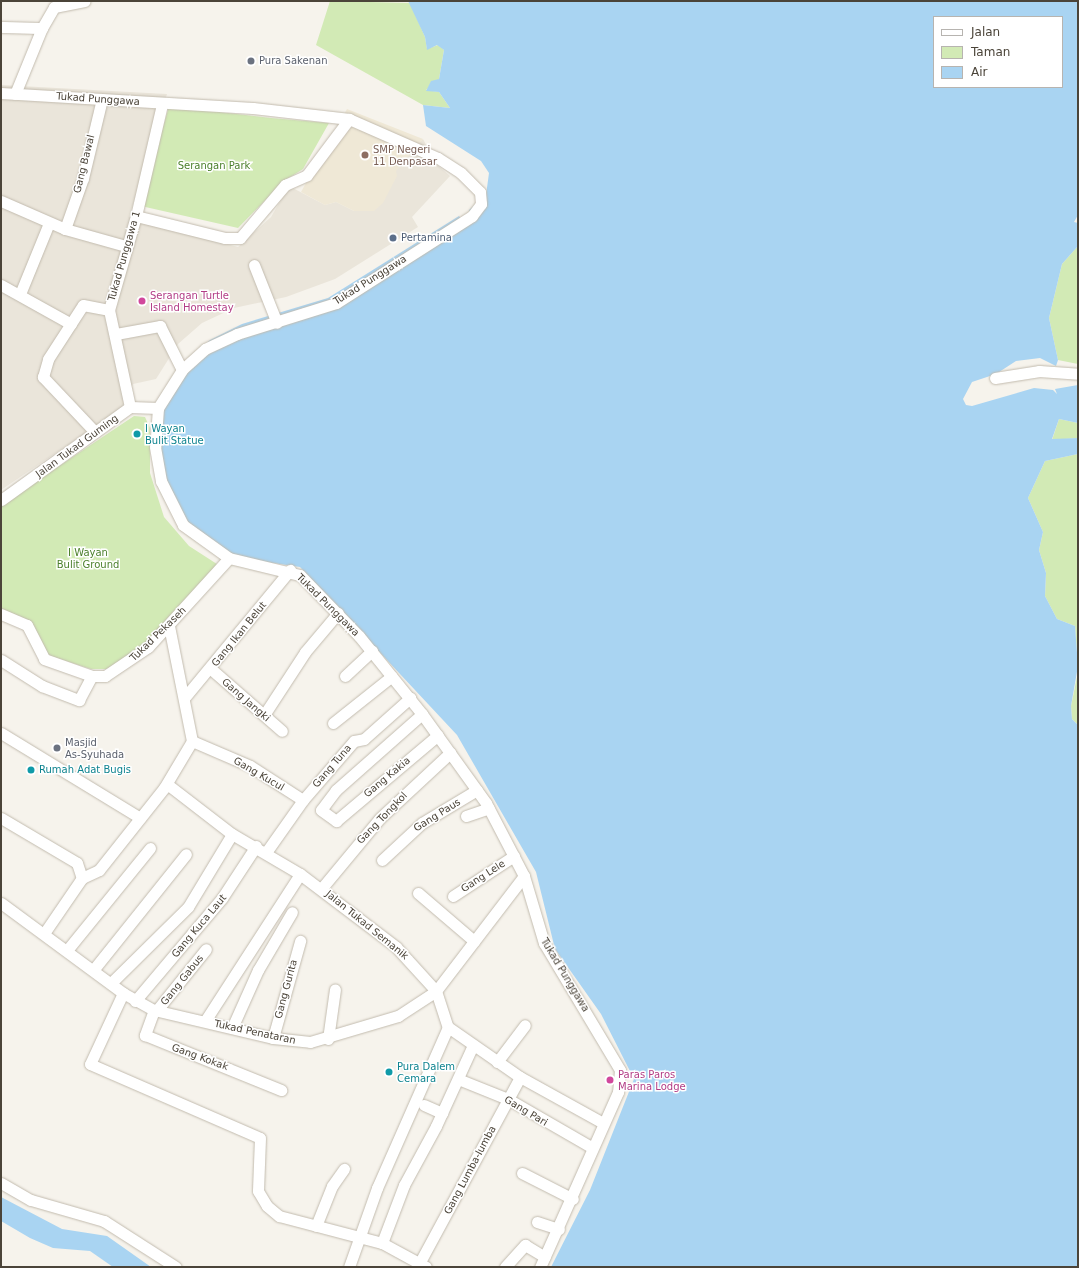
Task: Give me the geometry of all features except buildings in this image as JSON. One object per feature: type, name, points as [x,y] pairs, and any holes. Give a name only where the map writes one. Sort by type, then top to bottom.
[{"type":"street","points":[[15,94],[42,28],[54,7],[84,1]]},
{"type":"street","points":[[1,27],[42,28]]},
{"type":"street","name":"Tukad Punggawa","points":[[1,93],[162,104],[253,108],[349,119],[408,143],[461,173],[480,192],[480,204],[472,216],[336,303],[221,340],[182,370],[158,408],[155,447],[169,504],[183,525],[229,558],[290,570],[338,613],[372,651],[438,735],[478,790],[514,856],[524,876],[544,943],[620,1070],[621,1084],[591,1147],[573,1199],[540,1267]]},
{"type":"street","name":"Gang Bawal","points":[[66,229],[102,99]]},
{"type":"street","name":"Tukad Punggawa 1","points":[[130,407],[116,334],[108,310],[136,216],[162,104]]},
{"type":"street","points":[[136,216],[234,240],[240,238],[285,185],[307,175],[349,119]]},
{"type":"street","points":[[1,201],[49,223],[126,246]]},
{"type":"street","points":[[20,294],[49,223]]},
{"type":"street","points":[[254,265],[277,323]]},
{"type":"street","points":[[1,285],[20,294],[71,324]]},
{"type":"street","points":[[95,432],[43,377],[48,359],[86,303],[108,310]]},
{"type":"street","points":[[116,334],[160,326],[182,370]]},
{"type":"street","points":[[995,378],[1039,372],[1078,374]]},
{"type":"street","points":[[130,407],[158,408]]},
{"type":"street","name":"Jalan Tukad Guming","points":[[1,500],[130,407]]},
{"type":"street","name":"Tukad Pekaseh","points":[[1,614],[27,625],[44,659],[92,676],[105,676],[123,667],[169,626],[229,558]]},
{"type":"street","name":"Gang Ikan Belut","points":[[185,697],[211,669],[290,570]]},
{"type":"street","points":[[264,715],[301,658],[338,613]]},
{"type":"street","points":[[45,932],[82,878],[99,870],[167,784],[192,741],[185,697],[169,626]]},
{"type":"street","points":[[344,676],[372,651]]},
{"type":"street","points":[[1,660],[42,686],[79,700],[92,676]]},
{"type":"street","name":"Gang Jangki","points":[[211,669],[282,731]]},
{"type":"street","points":[[333,722],[392,676]]},
{"type":"street","name":"Gang Tuna","points":[[267,851],[323,774],[354,741],[364,739],[410,698]]},
{"type":"street","points":[[323,774],[336,790],[377,752],[422,714]]},
{"type":"street","points":[[1,733],[140,818]]},
{"type":"street","name":"Gang Kakia","points":[[336,790],[321,808],[332,821],[337,820],[438,735]]},
{"type":"street","points":[[364,739],[377,752]]},
{"type":"street","name":"Gang Kucul","points":[[192,741],[250,766],[303,800]]},
{"type":"street","name":"Gang Tongkol","points":[[321,889],[380,818],[450,753]]},
{"type":"street","name":"Jalan Tukad Semanik","points":[[167,784],[232,834],[267,851],[300,874],[396,947],[436,991],[448,1028]]},
{"type":"street","name":"Gang Paus","points":[[382,860],[422,823],[478,790]]},
{"type":"street","points":[[466,816],[489,808]]},
{"type":"street","points":[[1,818],[77,863],[82,878]]},
{"type":"street","points":[[111,983],[188,907],[232,834]]},
{"type":"street","name":"Gang Kuca Laut","points":[[135,1001],[222,898],[256,846]]},
{"type":"street","points":[[68,949],[150,848]]},
{"type":"street","points":[[94,969],[186,854]]},
{"type":"street","name":"Gang Lele","points":[[453,896],[514,856]]},
{"type":"street","points":[[205,1021],[300,874]]},
{"type":"street","name":"Tukad Penataran","points":[[1,903],[45,932],[135,1001],[156,1010],[273,1038],[296,1042],[328,1038],[398,1016],[436,991],[524,876]]},
{"type":"street","points":[[418,893],[474,941]]},
{"type":"street","points":[[232,1028],[258,970],[292,912]]},
{"type":"street","name":"Gang Gurita","points":[[273,1038],[300,941]]},
{"type":"street","name":"Gang Gabus","points":[[156,1010],[206,949]]},
{"type":"street","points":[[328,1038],[336,989]]},
{"type":"street","points":[[123,993],[90,1064],[260,1138],[257,1183],[264,1202],[279,1216],[382,1243],[423,1265]]},
{"type":"street","name":"Gang Kokak","points":[[156,1010],[145,1035],[281,1090]]},
{"type":"street","points":[[497,1062],[525,1025]]},
{"type":"street","points":[[349,1267],[359,1237],[448,1028],[520,1077],[603,1123]]},
{"type":"street","points":[[382,1243],[404,1185],[442,1113],[472,1045]]},
{"type":"street","name":"Gang Lumba-lumba","points":[[423,1265],[520,1077]]},
{"type":"street","name":"Gang Pari","points":[[458,1079],[508,1100],[591,1147]]},
{"type":"street","points":[[424,1105],[442,1113]]},
{"type":"street","points":[[316,1226],[332,1186],[344,1168]]},
{"type":"street","points":[[522,1173],[573,1199]]},
{"type":"street","points":[[1,1183],[30,1200],[104,1221],[176,1267]]},
{"type":"street","points":[[537,1222],[559,1229]]},
{"type":"street","points":[[504,1267],[525,1245],[545,1257]]},
{"type":"shaded area","points":[[1,85],[167,94],[129,217],[238,247],[271,217],[289,186],[325,205],[336,202],[354,211],[423,139],[436,164],[450,176],[412,217],[418,227],[335,279],[286,297],[234,308],[202,323],[178,344],[156,379],[133,384],[121,409],[1,490]]},
{"type":"shaded area","name":"SMP Negeri 11 Denpasar","points":[[347,109],[423,139],[396,171],[397,176],[383,203],[374,211],[354,211],[336,202],[325,205],[301,192]]},
{"type":"green space","points":[[330,1],[410,3],[425,37],[427,49],[438,45],[444,50],[439,79],[426,90],[439,92],[450,108],[423,105],[316,45]]},
{"type":"green space","name":"Serangan Park","points":[[169,106],[329,123],[303,169],[284,181],[238,228],[141,206]]},
{"type":"green space","points":[[1078,246],[1078,364],[1058,360],[1049,318],[1062,264]]},
{"type":"green space","name":"I Wayan Bulit Ground","points":[[134,416],[145,417],[150,428],[150,473],[164,517],[189,546],[220,566],[133,655],[109,669],[91,669],[47,655],[32,623],[1,610],[1,505]]},
{"type":"green space","points":[[1059,419],[1078,423],[1078,438],[1052,440]]},
{"type":"green space","points":[[1078,454],[1078,666],[1075,626],[1057,619],[1045,596],[1046,573],[1039,550],[1043,532],[1028,498],[1045,461]]},
{"type":"green space","points":[[1078,672],[1078,725],[1072,719],[1071,706]]},
{"type":"water","points":[[408,1],[1078,1],[1078,215],[1074,222],[1078,223],[1078,246],[1062,264],[1049,318],[1058,360],[1056,366],[1040,358],[1016,361],[996,374],[972,382],[963,399],[966,405],[972,406],[1034,388],[1053,390],[1057,394],[1055,389],[1078,385],[1078,423],[1059,419],[1052,439],[1078,438],[1078,454],[1045,461],[1028,498],[1043,532],[1039,550],[1046,573],[1045,596],[1057,619],[1075,626],[1078,666],[1071,706],[1072,719],[1078,725],[1078,1267],[551,1267],[590,1190],[634,1079],[601,1014],[555,949],[536,872],[457,735],[300,567],[238,558],[206,540],[173,510],[158,437],[164,390],[183,363],[210,340],[242,324],[328,298],[459,216],[462,220],[471,214],[469,210],[486,195],[489,173],[481,161],[426,126],[423,105],[450,108],[439,92],[426,91],[431,81],[439,79],[444,50],[437,45],[427,50],[425,37]]},
{"type":"water","points":[[1,1197],[62,1229],[107,1236],[151,1267],[113,1267],[90,1251],[53,1248],[30,1238],[1,1221]]},
{"type":"place","name":"Pura Sakenan","points":[[251,61]]},
{"type":"place","name":"SMP Negeri 11 Denpasar","points":[[365,155]]},
{"type":"place","name":"Pertamina","points":[[393,238]]},
{"type":"place","name":"Serangan Turtle Island Homestay","points":[[142,301]]},
{"type":"place","name":"I Wayan Bulit Statue","points":[[137,434]]},
{"type":"place","name":"Masjid As-Syuhada","points":[[57,748]]},
{"type":"place","name":"Rumah Adat Bugis","points":[[31,770]]},
{"type":"place","name":"Pura Dalem Cemara","points":[[389,1072]]},
{"type":"place","name":"Paras Paros Marina Lodge","points":[[610,1080]]}]
